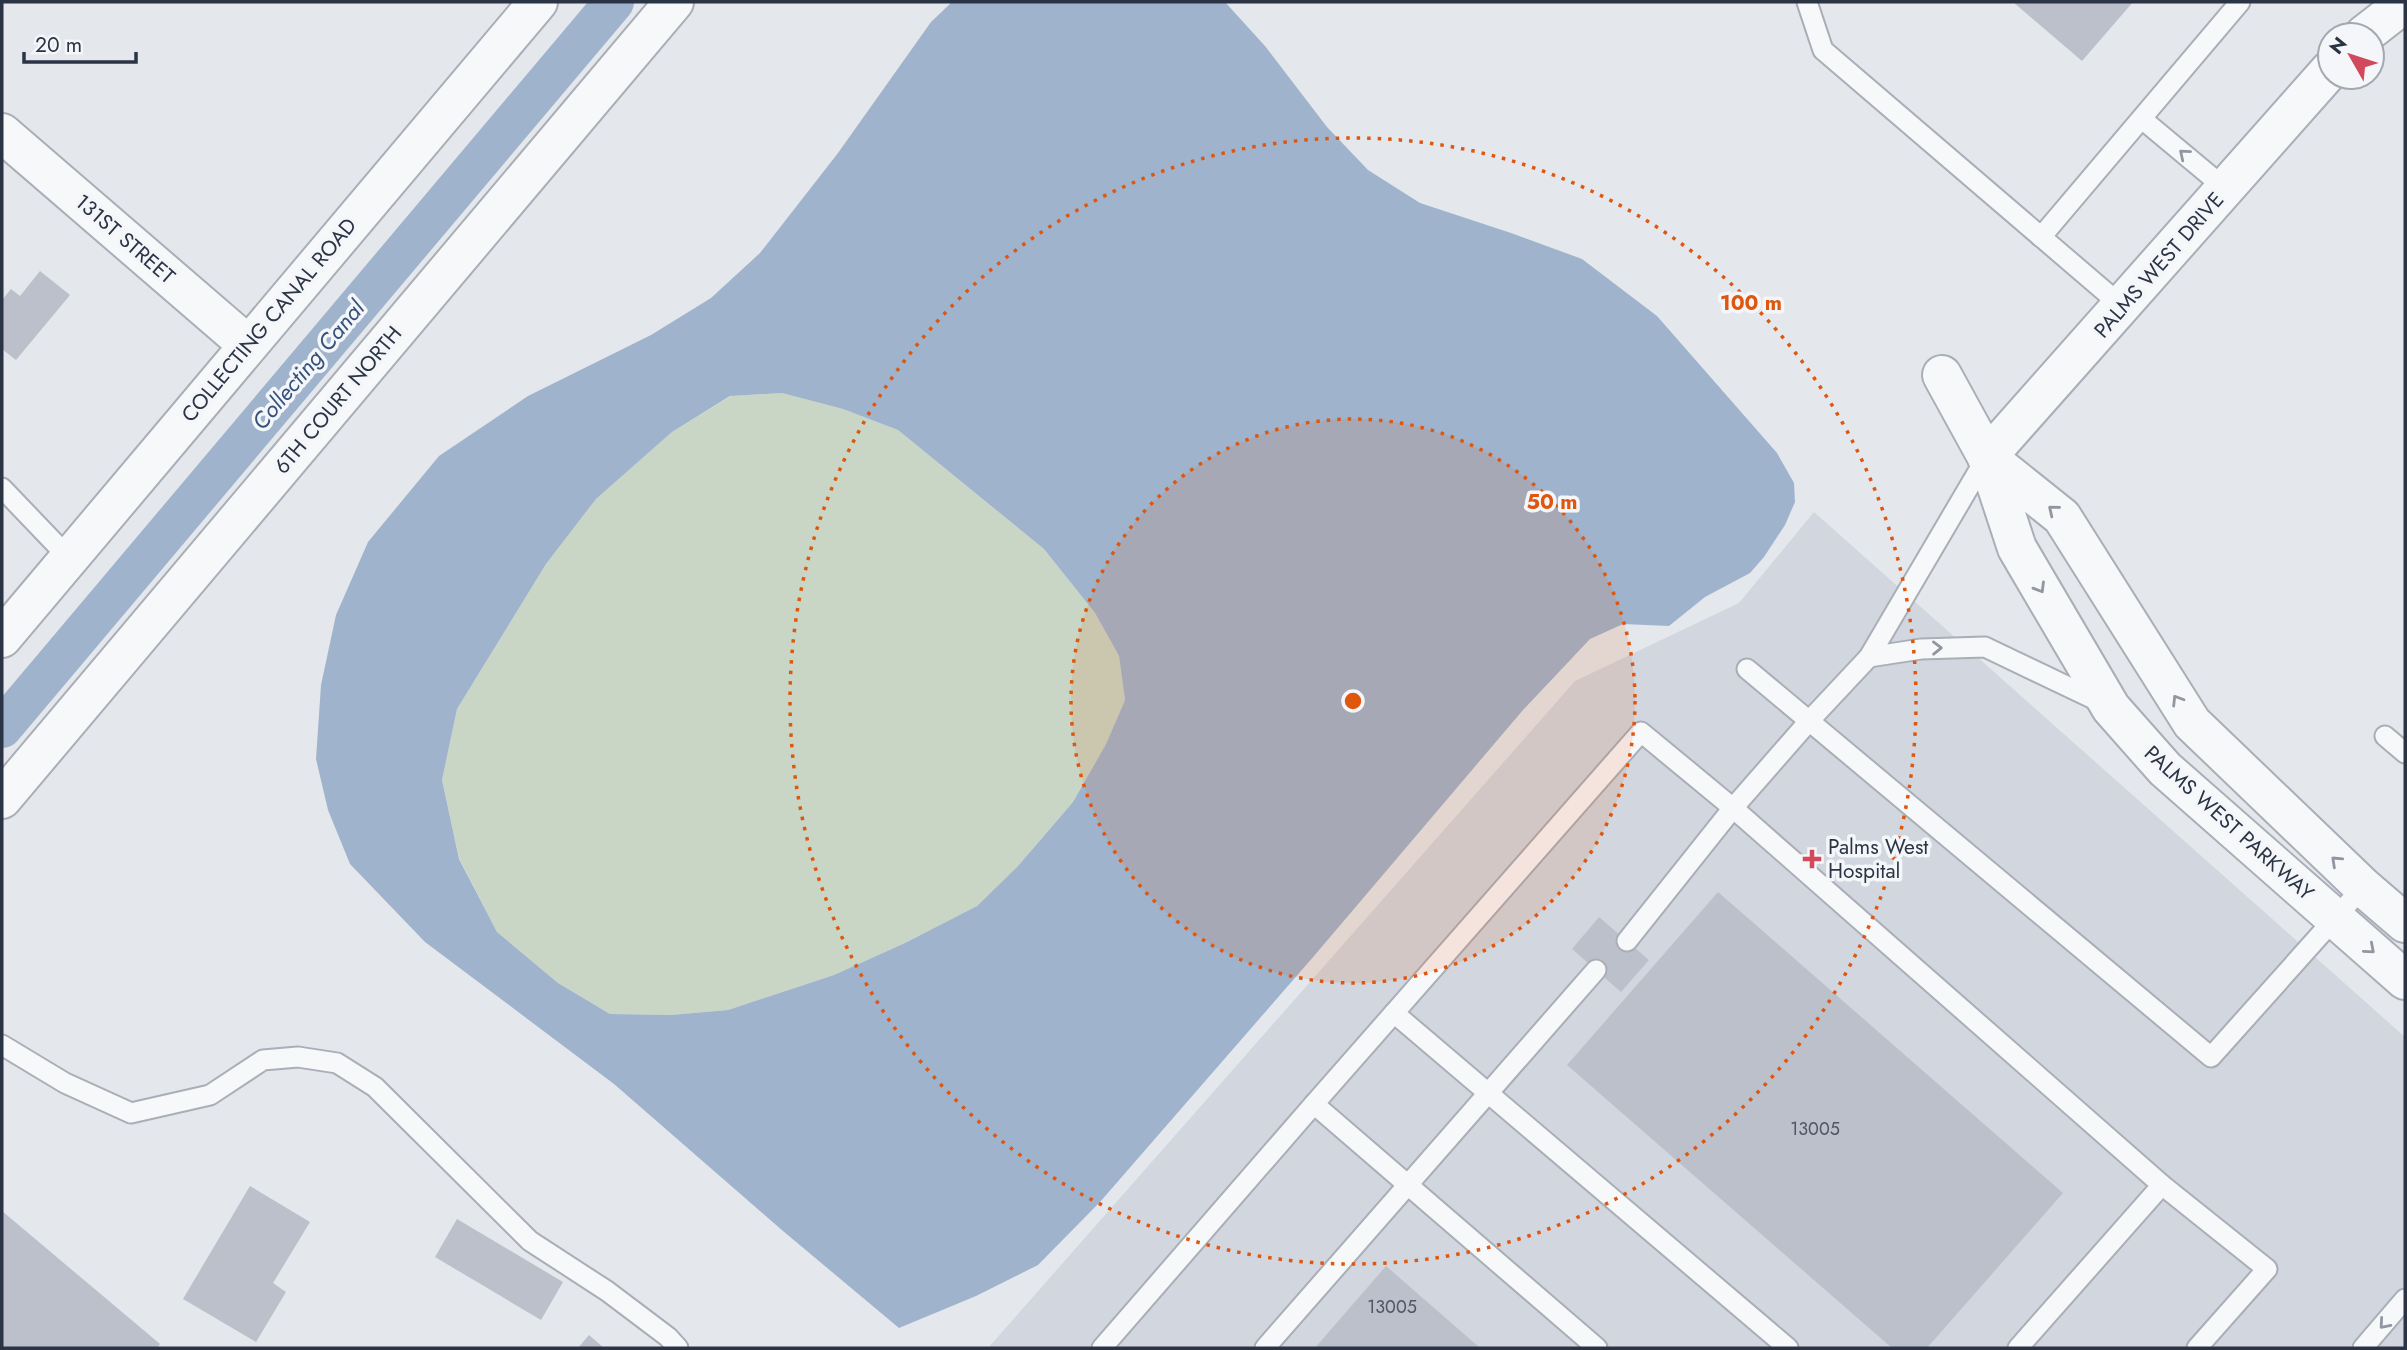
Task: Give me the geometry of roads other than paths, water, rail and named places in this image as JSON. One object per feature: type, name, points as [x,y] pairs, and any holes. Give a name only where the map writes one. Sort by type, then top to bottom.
[{"type":"street","name":"COLLECTING CANAL ROAD","points":[[2,638],[538,2]]},
{"type":"street","name":"6TH COURT NORTH","points":[[2,799],[674,2]]},
{"type":"street","points":[[2382,21],[2405,3]]},
{"type":"street","name":"PALMS WEST DRIVE","points":[[1987,457],[2123,307],[2316,86]]},
{"type":"street","name":"131ST STREET","points":[[2,133],[248,345]]},
{"type":"street","name":"PALMS WEST PARKWAY","points":[[1942,375],[1987,457],[2017,548],[2111,708],[2165,769],[2405,980]]},
{"type":"street","name":"PALMS WEST PARKWAY","points":[[1987,457],[2062,517],[2192,723],[2363,887],[2405,923]]},
{"type":"lane","points":[[1807,2],[1823,50],[2123,307]]},
{"type":"lane","points":[[2041,237],[2239,2]]},
{"type":"lane","points":[[2141,119],[2226,189]]},
{"type":"lane","points":[[1627,941],[1732,808],[1869,657],[1987,457]]},
{"type":"lane","points":[[2,488],[69,558]]},
{"type":"lane","points":[[1869,657],[1921,649],[1985,647],[2050,676],[2111,708]]},
{"type":"lane","points":[[1747,669],[2211,1057],[2363,887]]},
{"type":"lane","points":[[1102,1348],[1641,732],[1732,808],[2162,1185],[2267,1269],[2197,1348]]},
{"type":"lane","points":[[2385,736],[2405,753]]},
{"type":"lane","points":[[1265,1348],[1596,970]]},
{"type":"lane","points":[[1394,1013],[1485,1094],[1788,1348]]},
{"type":"lane","points":[[2,1045],[65,1083],[131,1113],[210,1096],[263,1060],[298,1058],[337,1063],[375,1087],[530,1241],[607,1291],[668,1337],[678,1348]]},
{"type":"lane","points":[[1314,1104],[1597,1348]]},
{"type":"lane","points":[[2018,1348],[2162,1185]]},
{"type":"lane","points":[[2363,1348],[2405,1299]]},
{"type":"water","points":[[952,2],[1225,2],[1265,46],[1327,127],[1368,170],[1420,203],[1582,259],[1657,316],[1777,453],[1794,483],[1795,502],[1785,525],[1750,573],[1705,597],[1669,626],[1623,624],[1590,639],[1523,710],[1100,1202],[1038,1265],[976,1296],[899,1328],[614,1084],[425,942],[350,864],[328,810],[316,759],[321,685],[336,615],[368,542],[439,456],[528,396],[651,335],[711,298],[760,253],[838,153],[931,22]],"holes":[[[782,393],[843,409],[898,430],[1044,549],[1095,613],[1119,656],[1125,700],[1106,744],[1073,802],[1018,866],[977,906],[834,975],[728,1010],[671,1015],[610,1014],[558,983],[497,932],[459,859],[442,780],[457,709],[546,564],[596,499],[672,432],[730,396]]]},
{"type":"waterway","name":"Collecting Canal","points":[[2,728],[614,2]]},
{"type":"place","name":"Palms West Hospital","points":[[1812,859]]}]
